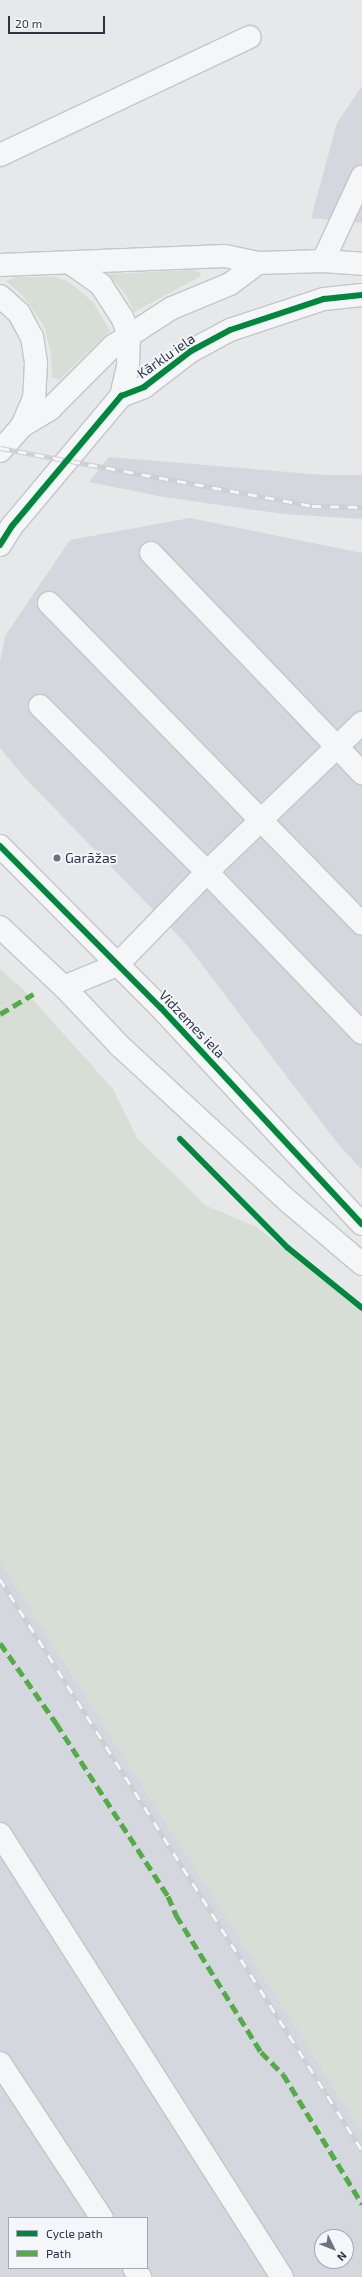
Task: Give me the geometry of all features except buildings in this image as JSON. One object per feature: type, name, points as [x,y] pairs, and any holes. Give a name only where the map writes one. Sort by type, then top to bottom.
[{"type":"street","points":[[0,155],[250,37]]},
{"type":"street","points":[[323,261],[362,177]]},
{"type":"street","points":[[0,265],[225,256],[258,263],[323,261],[362,264]]},
{"type":"street","name":"Kārklu iela","points":[[0,545],[26,509],[121,396],[128,366],[129,335],[122,317],[101,285],[70,263]]},
{"type":"street","points":[[0,451],[22,426],[50,409],[113,346],[172,308],[230,284],[258,263]]},
{"type":"street","name":"Kārklu iela","points":[[121,396],[144,387],[191,351],[230,330],[324,299],[362,295]]},
{"type":"street","points":[[0,296],[19,313],[32,337],[36,363],[34,398],[22,426]]},
{"type":"street","points":[[151,553],[336,748],[362,773]]},
{"type":"street","points":[[49,603],[362,924]]},
{"type":"street","points":[[40,706],[207,872],[362,1033]]},
{"type":"street","points":[[64,987],[117,965],[207,872],[362,723]]},
{"type":"street","name":"Vidzemes iela","points":[[0,846],[166,1013],[362,1224]]},
{"type":"street","points":[[0,927],[64,987],[127,1052],[289,1202],[362,1264]]},
{"type":"street","points":[[0,1834],[282,2277]]},
{"type":"street","points":[[0,2063],[101,2217]]},
{"type":"shaded area","points":[[362,86],[362,223],[311,218],[337,123]]},
{"type":"shaded area","points":[[191,270],[200,272],[201,276],[134,312],[126,295],[108,274]]},
{"type":"shaded area","points":[[17,277],[56,277],[69,282],[93,302],[110,331],[59,380],[52,377],[51,354],[44,326],[23,296],[6,281]]},
{"type":"shaded area","points":[[109,457],[324,475],[362,475],[362,519],[283,514],[164,497],[89,482]]},
{"type":"shaded area","points":[[190,518],[362,553],[362,1170],[338,1144],[187,945],[25,778],[0,748],[0,663],[5,636],[70,540]]},
{"type":"shaded area","points":[[0,969],[25,991],[113,1089],[137,1138],[205,1205],[256,1227],[362,1307],[362,2132],[0,1561]]},
{"type":"shaded area","points":[[0,1561],[362,2132],[362,2277],[0,2277]]},
{"type":"railway","points":[[0,448],[312,506],[362,507]]},
{"type":"railway","points":[[0,1579],[362,2150]]},
{"type":"marked path","points":[[0,1014],[33,994]]},
{"type":"marked path","points":[[0,1643],[56,1723],[168,1896],[176,1915],[261,2052],[283,2074],[362,2204]]},
{"type":"cycle path","points":[[0,545],[12,526],[121,396],[144,387],[191,351],[230,330],[324,299],[362,295]]},
{"type":"cycle path","points":[[0,846],[161,1008],[362,1224]]},
{"type":"cycle path","points":[[180,1139],[288,1248],[362,1308]]},
{"type":"place","name":"Garāžas","points":[[57,858]]}]
